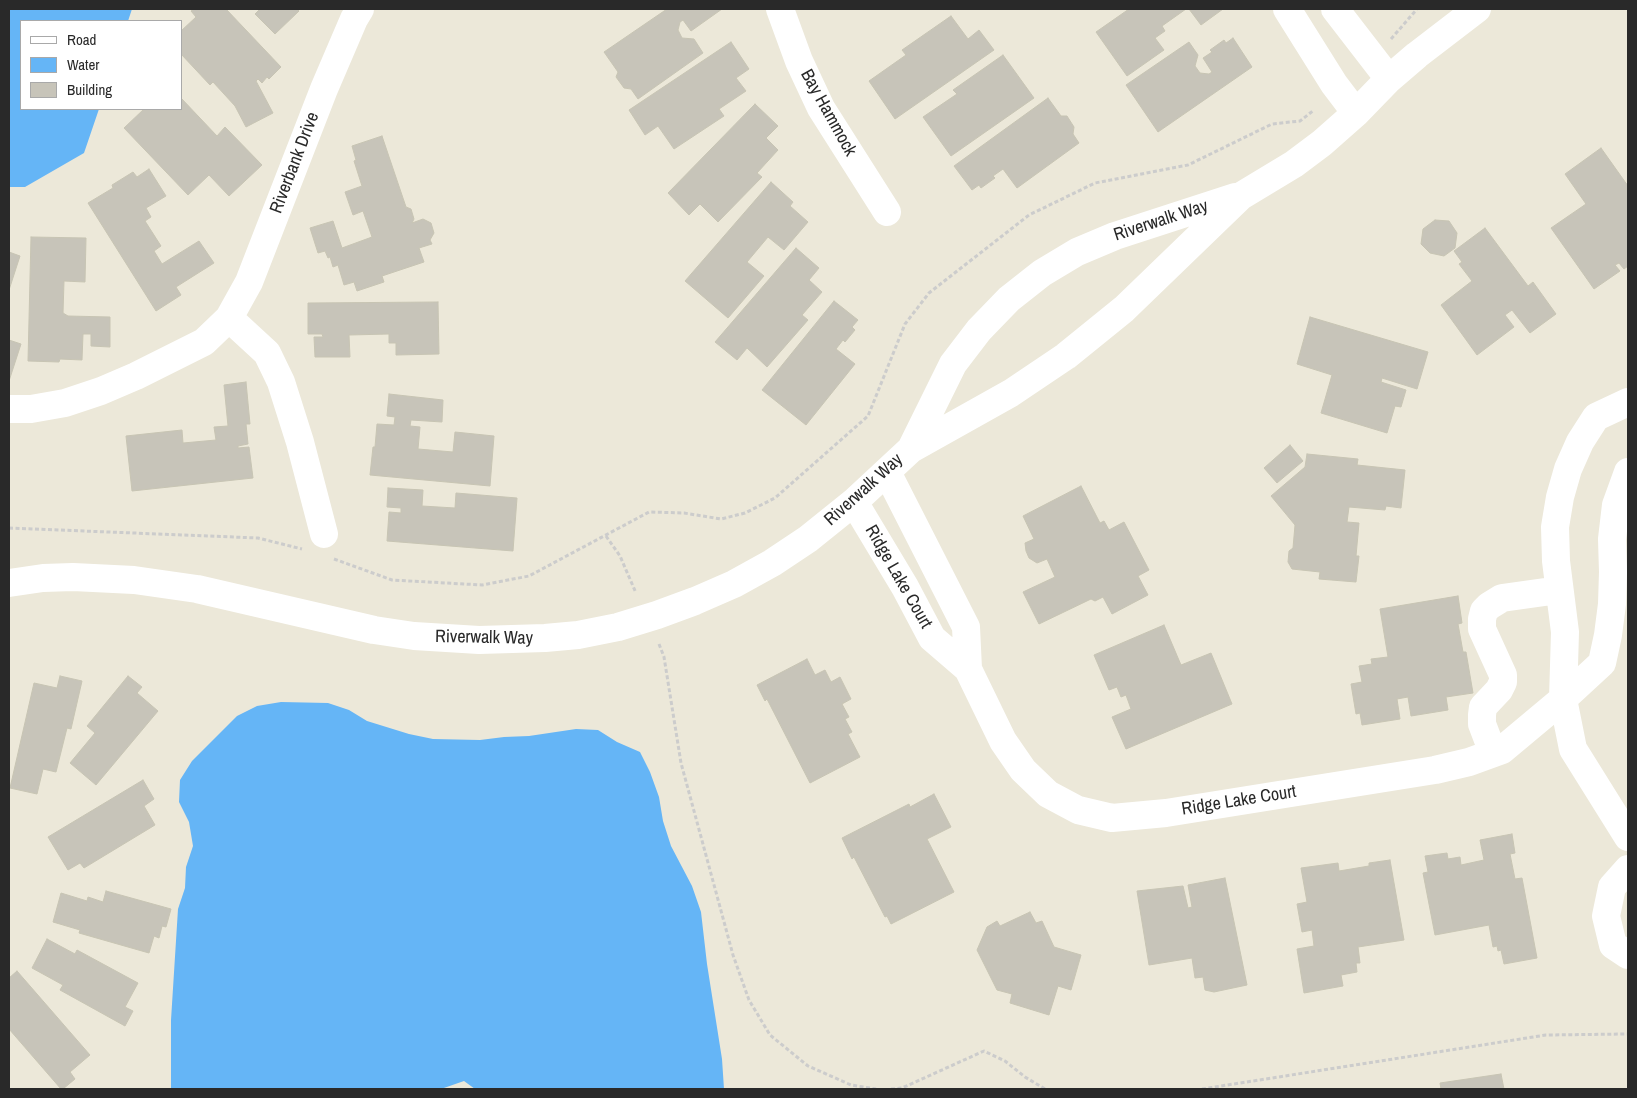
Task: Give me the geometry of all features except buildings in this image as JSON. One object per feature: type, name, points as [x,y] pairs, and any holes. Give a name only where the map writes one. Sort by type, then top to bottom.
[{"type":"street","name":"Riverbank Drive","points":[[9,409],[65,403],[101,391],[204,342],[230,318],[249,282],[324,89],[360,9]]},
{"type":"street","name":"Bay Hammock","points":[[780,9],[799,61],[821,108],[887,212]]},
{"type":"street","points":[[1286,9],[1334,84],[1356,113]]},
{"type":"street","points":[[1335,9],[1389,79]]},
{"type":"street","name":"Riverwalk Way","points":[[9,583],[43,578],[73,577],[134,580],[197,590],[374,630],[414,636],[479,640],[553,638],[578,635],[657,615],[695,601],[772,563],[808,539],[854,502],[910,449],[1011,393],[1066,356],[1124,308],[1241,196],[1294,164],[1322,143],[1356,113],[1389,79],[1477,9]]},
{"type":"street","name":"Riverwalk Way","points":[[910,449],[958,357],[979,330],[1009,300],[1042,274],[1077,252],[1115,236],[1241,196]]},
{"type":"street","points":[[230,318],[267,353],[281,382],[300,442],[320,547]]},
{"type":"street","points":[[1628,402],[1596,417],[1580,442],[1568,469],[1560,497],[1555,526],[1556,561],[1565,632],[1563,699],[1573,749],[1628,836]]},
{"type":"street","name":"Ridge Lake Court","points":[[887,472],[966,627],[968,669],[1003,741],[1023,770],[1048,794],[1078,810],[1112,818],[1166,813],[1435,770],[1469,762],[1502,750],[1602,664],[1612,604],[1612,539],[1616,505],[1628,472]]},
{"type":"street","name":"Ridge Lake Court","points":[[854,502],[905,587],[932,638],[968,669]]},
{"type":"street","points":[[1493,753],[1482,724],[1482,715],[1484,707],[1499,690],[1504,675],[1482,630],[1484,611],[1502,598],[1560,590]]},
{"type":"street","points":[[1628,869],[1612,887],[1606,916],[1613,945],[1628,956]]},
{"type":"path","points":[[1390,39],[1417,9]]},
{"type":"path","points":[[9,528],[258,538],[320,547],[392,580],[482,585],[529,576],[649,512],[684,513],[721,519],[745,513],[775,498],[868,416],[905,324],[929,293],[1029,215],[1095,183],[1188,164],[1272,124],[1300,121],[1316,109]]},
{"type":"path","points":[[606,536],[620,556],[638,598]]},
{"type":"path","points":[[657,637],[664,657],[681,763],[733,955],[749,1000],[770,1035],[808,1066],[850,1085],[876,1089]]},
{"type":"path","points":[[1202,1089],[1546,1035],[1628,1034]]},
{"type":"path","points":[[891,1089],[903,1089],[984,1051],[1005,1061],[1045,1089]]},
{"type":"water","points":[[9,9],[132,9],[128,20],[20,20],[20,110],[99,110],[84,153],[25,187],[9,187]]},
{"type":"water","points":[[281,702],[328,703],[349,710],[367,721],[433,739],[480,740],[529,736],[576,729],[598,730],[617,742],[640,752],[659,797],[663,821],[671,846],[692,886],[701,912],[722,1059],[724,1089],[475,1089],[464,1081],[441,1089],[171,1089],[171,1020],[178,909],[185,888],[186,867],[193,846],[189,822],[179,802],[180,780],[192,761],[237,716],[257,706]]}]
